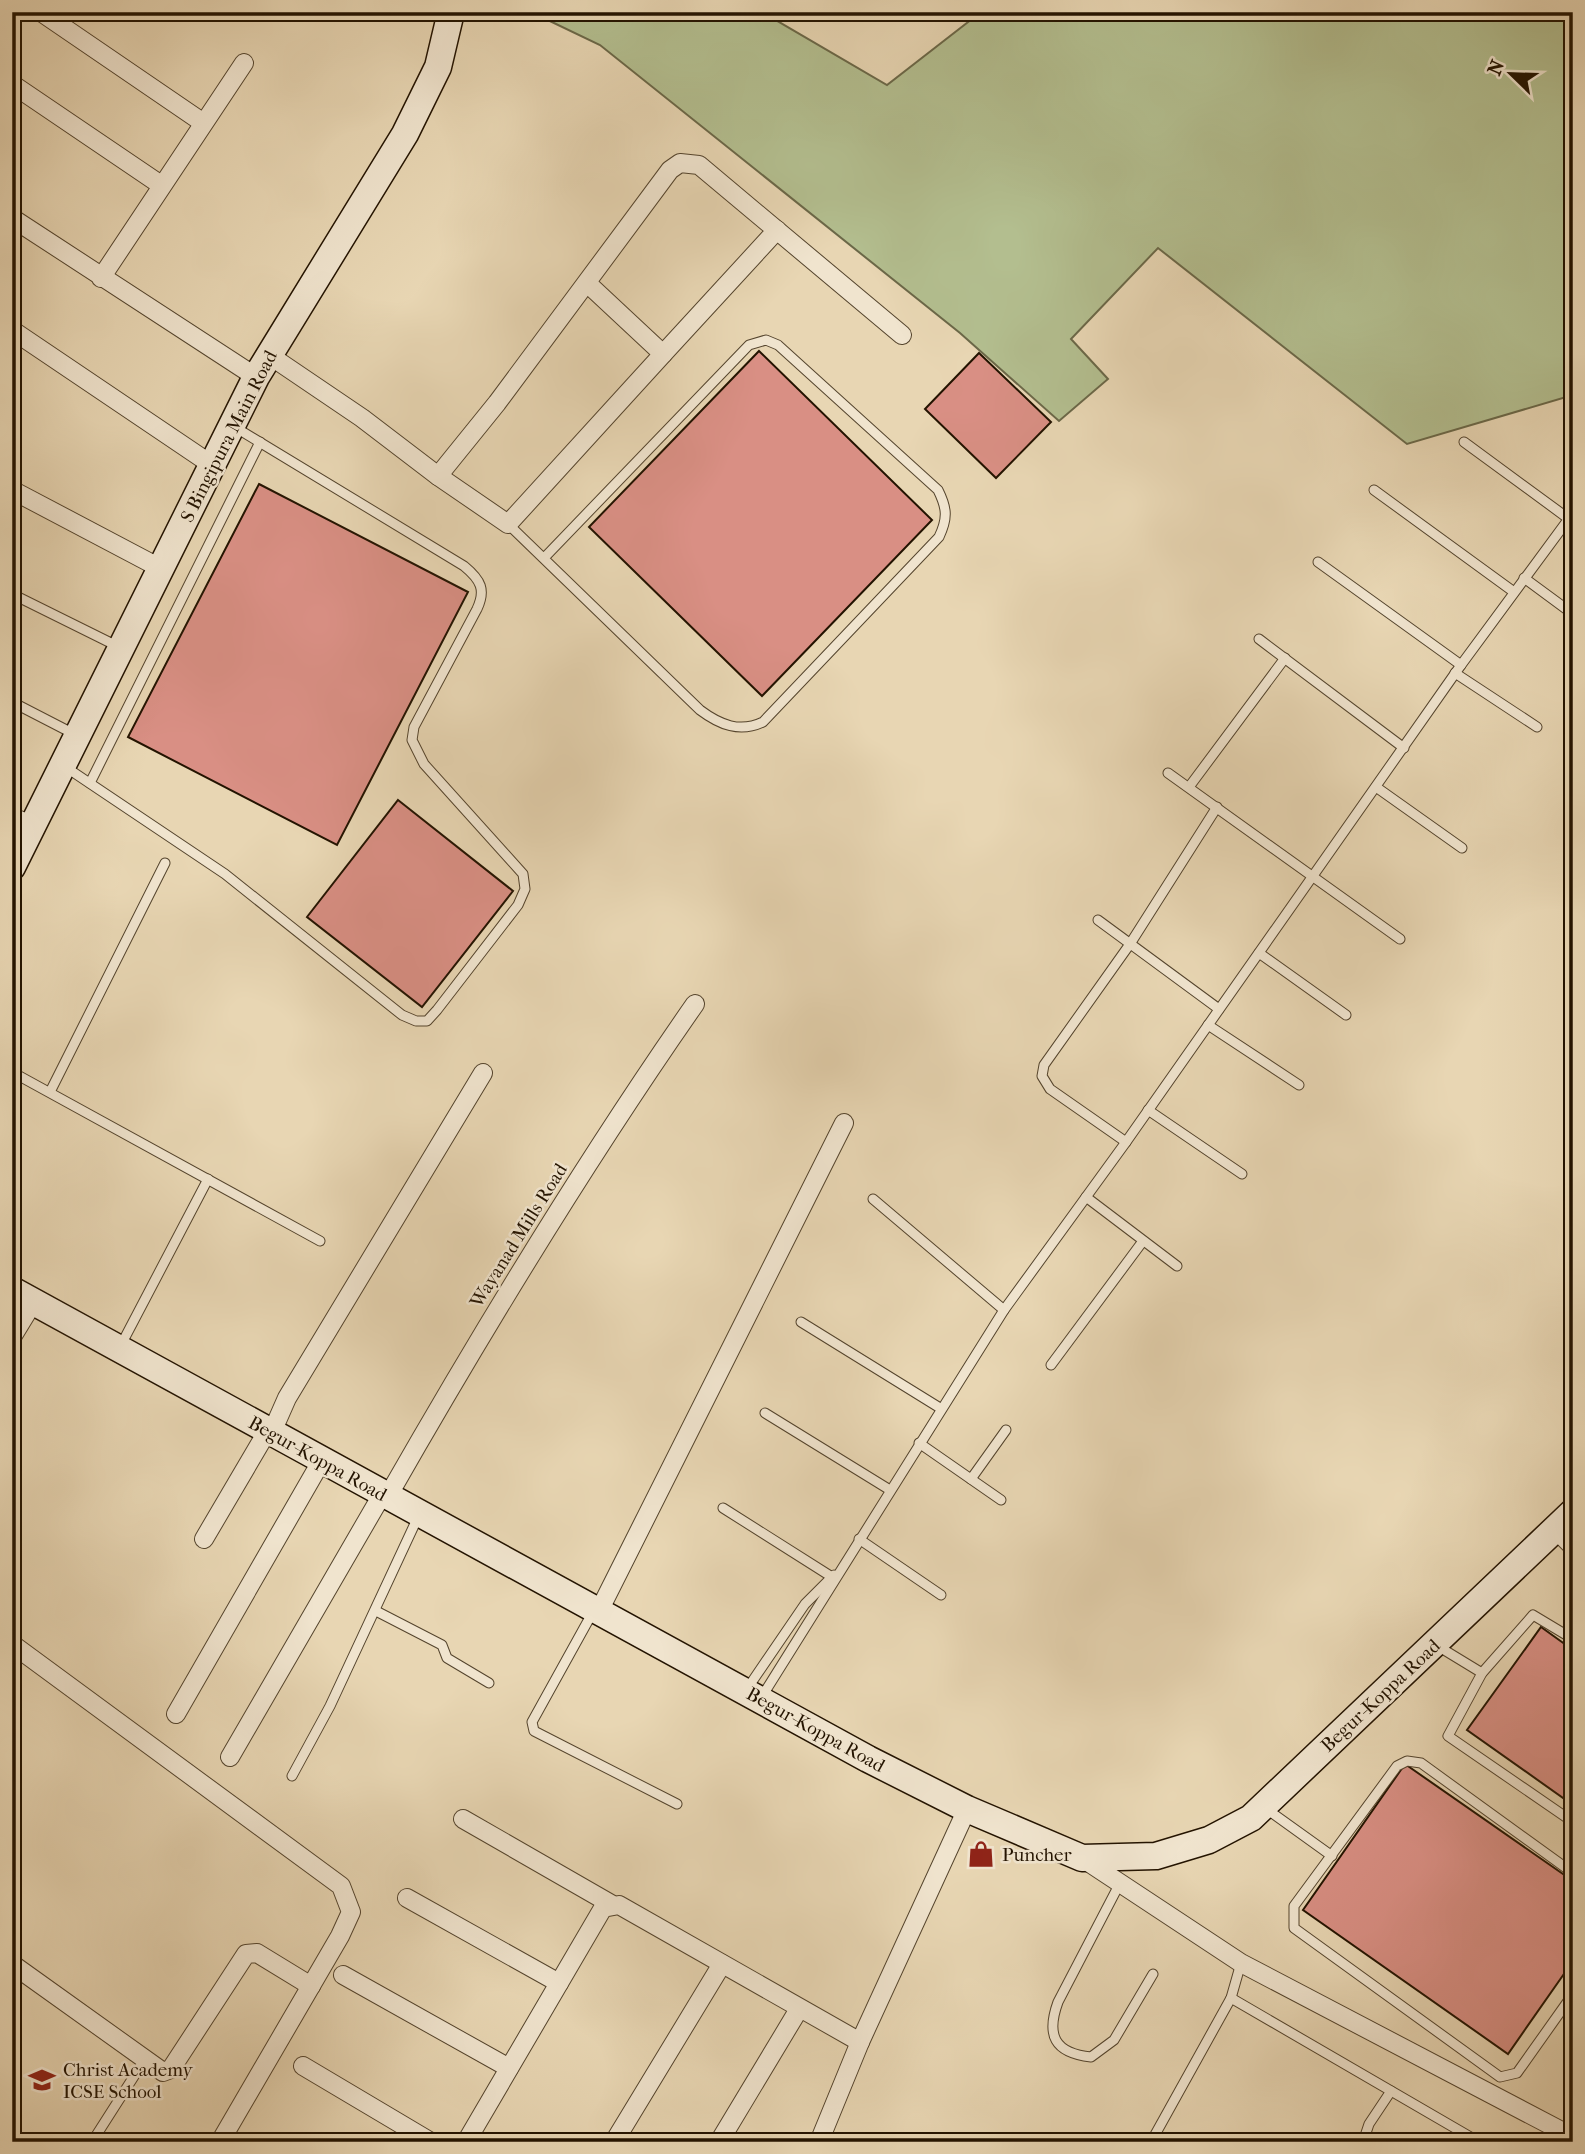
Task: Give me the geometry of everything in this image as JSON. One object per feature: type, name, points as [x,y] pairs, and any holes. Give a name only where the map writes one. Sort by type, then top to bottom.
[{"type":"main road","name":"S Bingipura Main Road","points":[[12,867],[23,817],[62,765],[262,366],[405,134],[438,67],[451,12]]},
{"type":"main road","name":"Begur-Koppa Road","points":[[23,1295],[868,1759],[967,1810],[1082,1858],[1156,1856],[1209,1840],[1251,1818],[1573,1512]]},
{"type":"street","points":[[41,12],[202,122]]},
{"type":"street","points":[[101,278],[202,122],[244,63]]},
{"type":"street","points":[[12,84],[161,185]]},
{"type":"street","points":[[438,476],[587,283],[670,170],[680,163],[699,165],[902,335]]},
{"type":"street","points":[[12,218],[101,278],[362,418],[438,476],[508,524],[777,230]]},
{"type":"street","points":[[587,283],[663,354]]},
{"type":"street","points":[[12,330],[212,465]]},
{"type":"street","points":[[12,490],[160,568]]},
{"type":"street","name":"Wayanad Mills Road","points":[[230,1757],[465,1361],[601,1140],[695,1004]]},
{"type":"street","points":[[204,1539],[483,1073]]},
{"type":"street","points":[[597,1610],[844,1123]]},
{"type":"street","points":[[12,1337],[23,1295]]},
{"type":"street","points":[[176,1714],[322,1460]]},
{"type":"street","points":[[12,1644],[341,1886],[351,1912],[220,2142]]},
{"type":"street","points":[[819,2142],[860,2042],[967,1810]]},
{"type":"street","points":[[463,1819],[860,2042]]},
{"type":"street","points":[[1082,1858],[1241,1963],[1573,2137]]},
{"type":"street","points":[[407,1898],[559,1983]]},
{"type":"street","points":[[466,2142],[603,1908],[611,1904]]},
{"type":"street","points":[[12,1964],[163,2072],[171,2069],[246,1954],[257,1953],[311,1986]]},
{"type":"street","points":[[614,2142],[722,1964]]},
{"type":"street","points":[[343,1975],[509,2068]]},
{"type":"street","points":[[719,2142],[799,2009]]},
{"type":"street","points":[[303,2066],[431,2142]]},
{"type":"lane","points":[[508,524],[700,710],[712,719],[749,729],[763,722],[939,537],[947,522],[946,507],[938,490],[778,345],[766,340],[749,345],[544,558]]},
{"type":"lane","points":[[62,765],[225,874],[402,1015],[416,1021],[427,1021],[446,1001],[518,905],[525,889],[523,874],[424,764],[412,740],[414,726],[484,595],[481,583],[464,566],[232,425]]},
{"type":"lane","points":[[90,783],[260,442]]},
{"type":"lane","points":[[753,1694],[819,1610],[840,1569],[1004,1310],[1126,1142],[1458,669],[1571,516],[1464,442]]},
{"type":"lane","points":[[1374,490],[1514,592]]},
{"type":"lane","points":[[1318,562],[1537,727]]},
{"type":"lane","points":[[1524,578],[1573,614]]},
{"type":"lane","points":[[12,594],[121,648]]},
{"type":"lane","points":[[1259,639],[1404,748]]},
{"type":"lane","points":[[1189,787],[1285,658]]},
{"type":"lane","points":[[12,702],[77,735]]},
{"type":"lane","points":[[1168,772],[1400,939]]},
{"type":"lane","points":[[1376,787],[1462,848]]},
{"type":"lane","points":[[1126,1142],[1051,1089],[1042,1076],[1044,1065],[1130,944],[1217,807]]},
{"type":"lane","points":[[50,1092],[165,863]]},
{"type":"lane","points":[[1098,920],[1219,1009]]},
{"type":"lane","points":[[1259,953],[1346,1015]]},
{"type":"lane","points":[[1208,1025],[1299,1085]]},
{"type":"lane","points":[[12,1072],[320,1241]]},
{"type":"lane","points":[[1148,1110],[1242,1174]]},
{"type":"lane","points":[[119,1348],[208,1179]]},
{"type":"lane","points":[[1086,1198],[1177,1266]]},
{"type":"lane","points":[[873,1199],[1004,1310]]},
{"type":"lane","points":[[1051,1365],[1143,1241]]},
{"type":"lane","points":[[801,1322],[940,1408]]},
{"type":"lane","points":[[765,1413],[890,1490]]},
{"type":"lane","points":[[971,1479],[1006,1430]]},
{"type":"lane","points":[[919,1444],[1001,1500]]},
{"type":"lane","points":[[723,1508],[832,1577]]},
{"type":"lane","points":[[292,1776],[376,1611],[420,1513]]},
{"type":"lane","points":[[1552,1532],[1573,1553]]},
{"type":"lane","points":[[859,1539],[941,1595]]},
{"type":"lane","points":[[753,1694],[804,1604],[840,1569]]},
{"type":"lane","points":[[597,1610],[532,1723],[534,1731],[677,1804]]},
{"type":"lane","points":[[376,1611],[442,1645],[447,1658],[489,1683]]},
{"type":"lane","points":[[1573,1639],[1533,1615],[1482,1673],[1448,1736],[1573,1822]]},
{"type":"lane","points":[[1434,1644],[1482,1673]]},
{"type":"lane","points":[[1573,1873],[1421,1763],[1407,1761],[1397,1766],[1294,1906],[1294,1928],[1500,2077],[1517,2073],[1573,1994]]},
{"type":"lane","points":[[1263,1806],[1332,1856]]},
{"type":"lane","points":[[1120,1883],[1058,2002],[1052,2019],[1052,2036],[1062,2048],[1076,2055],[1091,2057],[1114,2040],[1153,1973]]},
{"type":"lane","points":[[1152,2142],[1231,1998],[1241,1963]]},
{"type":"lane","points":[[1231,1998],[1479,2142]]},
{"type":"lane","points":[[92,2142],[145,2059]]},
{"type":"lane","points":[[1363,2142],[1369,2124],[1391,2091]]},
{"type":"green space","points":[[531,12],[762,12],[887,85],[981,12],[1573,12],[1573,395],[1407,444],[1158,248],[1071,339],[1108,379],[1059,421],[960,333],[600,45]]},
{"type":"building","points":[[759,351],[932,520],[762,696],[589,527]]},
{"type":"building","points":[[979,353],[1051,422],[996,478],[925,409]]},
{"type":"building","points":[[259,484],[468,592],[337,845],[128,737]]},
{"type":"building","points":[[398,800],[513,891],[422,1007],[307,917]]},
{"type":"building","points":[[1541,1627],[1573,1650],[1573,1805],[1467,1730]]},
{"type":"building","points":[[1405,1764],[1573,1881],[1573,1961],[1508,2054],[1303,1910]]},
{"type":"place","name":"Puncher","points":[[981,1854]]},
{"type":"place","name":"Christ Academy ICSE School","points":[[42,2080]]}]
